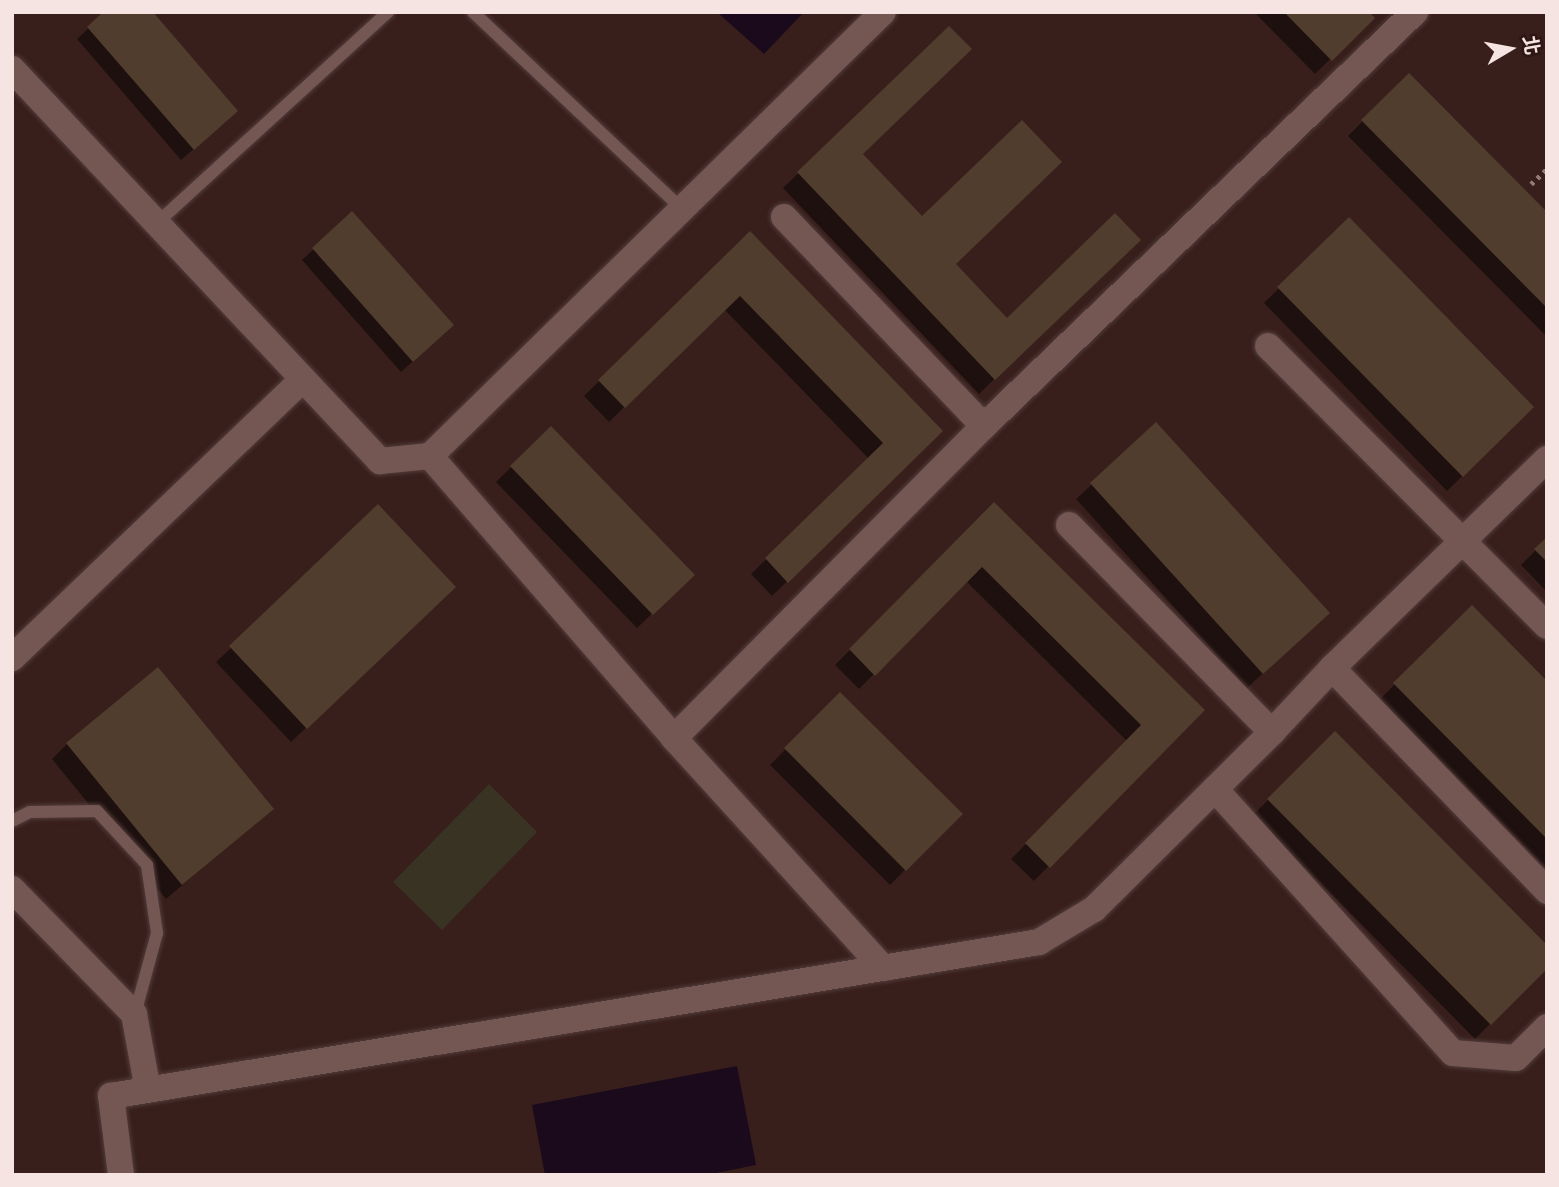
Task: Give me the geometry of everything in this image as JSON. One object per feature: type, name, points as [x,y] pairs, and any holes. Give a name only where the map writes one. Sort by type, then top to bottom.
[{"type":"street","points":[[12,69],[380,461],[430,456],[883,12]]},
{"type":"street","points":[[674,738],[984,426],[1415,12]]},
{"type":"street","points":[[784,217],[984,426]]},
{"type":"street","points":[[1268,346],[1547,626]]},
{"type":"street","points":[[12,659],[303,379]]},
{"type":"street","points":[[430,456],[674,738],[883,968]]},
{"type":"street","points":[[121,1175],[111,1096],[1040,942],[1094,909],[1272,732],[1332,668],[1547,459]]},
{"type":"street","points":[[1069,525],[1272,732]]},
{"type":"street","points":[[1332,668],[1547,891]]},
{"type":"street","points":[[1214,789],[1453,1053],[1516,1058],[1547,1027]]},
{"type":"street","points":[[12,888],[135,1014],[148,1090]]},
{"type":"lane","points":[[158,223],[388,12]]},
{"type":"lane","points":[[473,12],[682,209]]},
{"type":"lane","points":[[12,821],[30,812],[97,811],[147,865],[157,933],[135,1014]]},
{"type":"path","points":[[1531,184],[1547,169]]},
{"type":"shaded area","points":[[717,12],[804,12],[764,54]]},
{"type":"shaded area","points":[[489,784],[537,832],[442,930],[393,882]]},
{"type":"shaded area","points":[[737,1066],[756,1165],[706,1175],[545,1175],[532,1105]]},
{"type":"building","points":[[103,12],[153,12],[238,111],[194,150],[87,27]]},
{"type":"building","points":[[1284,12],[1369,12],[1375,18],[1332,61]]},
{"type":"building","points":[[949,26],[972,49],[863,154],[922,216],[1022,120],[1062,162],[956,264],[1007,318],[1115,213],[1141,240],[995,380],[797,172]]},
{"type":"building","points":[[1409,73],[1547,212],[1547,308],[1361,120]]},
{"type":"building","points":[[352,211],[454,325],[413,362],[312,248]]},
{"type":"building","points":[[1349,217],[1534,407],[1463,477],[1277,287]]},
{"type":"building","points":[[750,231],[943,431],[788,583],[765,558],[883,443],[740,296],[625,408],[598,380]]},
{"type":"building","points":[[1156,422],[1330,613],[1263,674],[1090,483]]},
{"type":"building","points":[[551,426],[695,575],[653,615],[510,466]]},
{"type":"building","points":[[994,502],[1205,710],[1050,868],[1025,843],[1141,725],[982,567],[875,676],[849,649]]},
{"type":"building","points":[[378,504],[456,587],[307,729],[229,646]]},
{"type":"building","points":[[1547,537],[1547,562],[1534,549]]},
{"type":"building","points":[[1472,605],[1547,681],[1547,839],[1393,683]]},
{"type":"building","points":[[158,667],[274,809],[182,885],[66,743]]},
{"type":"building","points":[[840,692],[963,814],[906,871],[784,748]]},
{"type":"building","points":[[1335,731],[1547,945],[1547,969],[1491,1025],[1267,799]]}]
